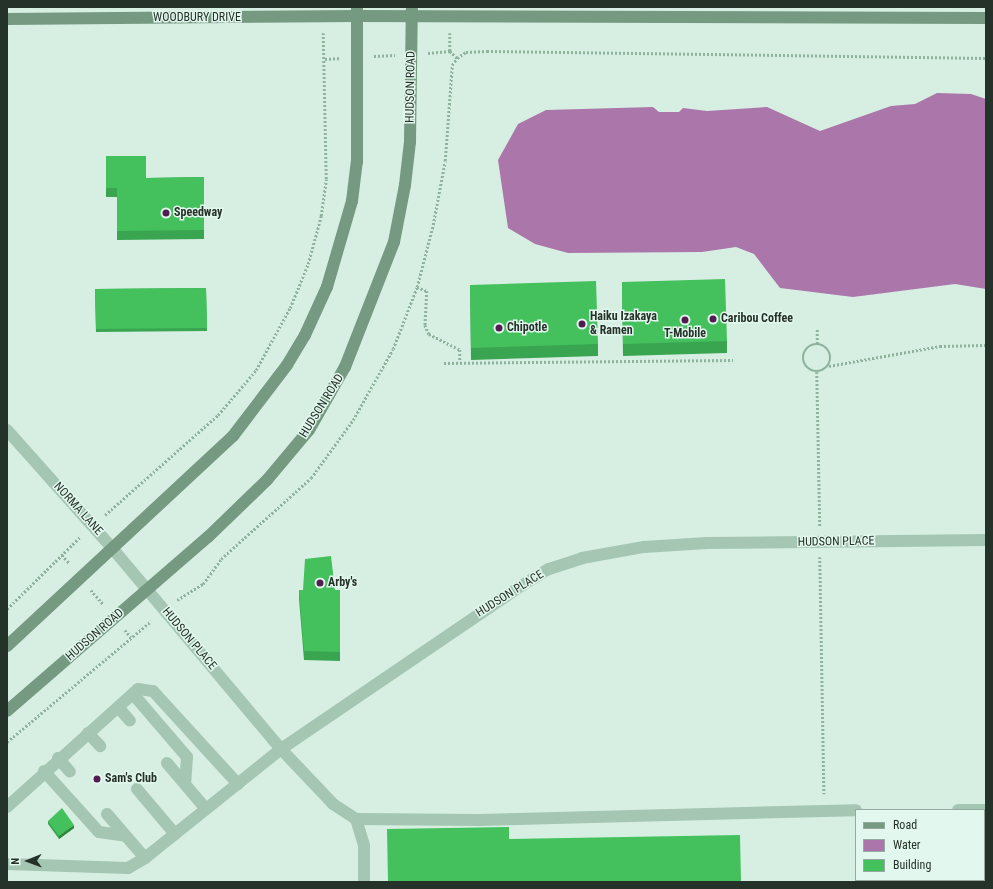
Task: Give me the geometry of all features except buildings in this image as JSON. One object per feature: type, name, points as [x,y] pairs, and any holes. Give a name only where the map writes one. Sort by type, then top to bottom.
[{"type":"street","name":"WOODBURY DRIVE","points":[[7,19],[357,12],[986,18]]},
{"type":"street","points":[[7,646],[82,578],[233,436],[287,365],[305,335],[328,287],[352,201],[357,162],[357,12]]},
{"type":"street","name":"HUDSON ROAD","points":[[7,711],[115,618],[267,480],[309,430],[345,367],[394,242],[410,142],[412,12]]},
{"type":"street","name":"NORMA LANE","points":[[7,430],[147,589]]},
{"type":"street","name":"HUDSON PLACE","points":[[147,589],[280,749],[549,569],[582,558],[644,547],[820,542],[986,540]]},
{"type":"street","points":[[7,807],[58,758],[118,708],[138,689],[154,691],[238,784]]},
{"type":"street","points":[[133,694],[187,757],[185,783]]},
{"type":"street","points":[[118,708],[130,721]]},
{"type":"street","points":[[88,733],[100,746]]},
{"type":"street","points":[[7,864],[115,870],[128,868],[145,858],[176,834],[280,749],[333,804],[356,819],[480,820],[855,810]]},
{"type":"street","points":[[58,758],[70,772]]},
{"type":"street","points":[[167,763],[206,809]]},
{"type":"street","points":[[44,771],[99,832],[126,836]]},
{"type":"street","points":[[137,788],[176,834]]},
{"type":"street","points":[[107,814],[145,858]]},
{"type":"street","points":[[356,819],[364,846],[364,882]]},
{"type":"path","points":[[457,58],[466,52],[487,51],[986,58]]},
{"type":"path","points":[[130,493],[218,415],[256,370],[275,338],[308,264],[321,216],[328,136],[325,59],[450,52]]},
{"type":"path","points":[[417,287],[427,291],[425,325],[429,334],[460,350],[460,362]]},
{"type":"path","points":[[817,328],[817,344]]},
{"type":"path","points":[[829,366],[829,349],[817,344],[808,347],[803,356],[808,369],[817,372],[829,366],[940,346],[986,345]]},
{"type":"path","points":[[444,363],[733,360]]},
{"type":"path","points":[[817,372],[825,811]]},
{"type":"path","points":[[7,609],[62,555],[131,637],[7,742]]},
{"type":"water","points":[[937,93],[971,94],[986,99],[986,289],[955,284],[853,297],[780,288],[754,254],[736,247],[702,252],[568,253],[535,244],[508,228],[498,160],[518,124],[546,110],[653,107],[659,112],[679,112],[683,108],[707,111],[767,107],[820,131],[891,106],[915,104]]},
{"type":"place","name":"Speedway","points":[[166,213]]},
{"type":"place","name":"Caribou Coffee","points":[[713,319]]},
{"type":"place","name":"T-Mobile","points":[[685,320]]},
{"type":"place","name":"Haiku Izakaya & Ramen","points":[[582,324]]},
{"type":"place","name":"Chipotle","points":[[499,328]]},
{"type":"place","name":"Arby's","points":[[320,583]]},
{"type":"place","name":"Sam's Club","points":[[97,779]]}]
